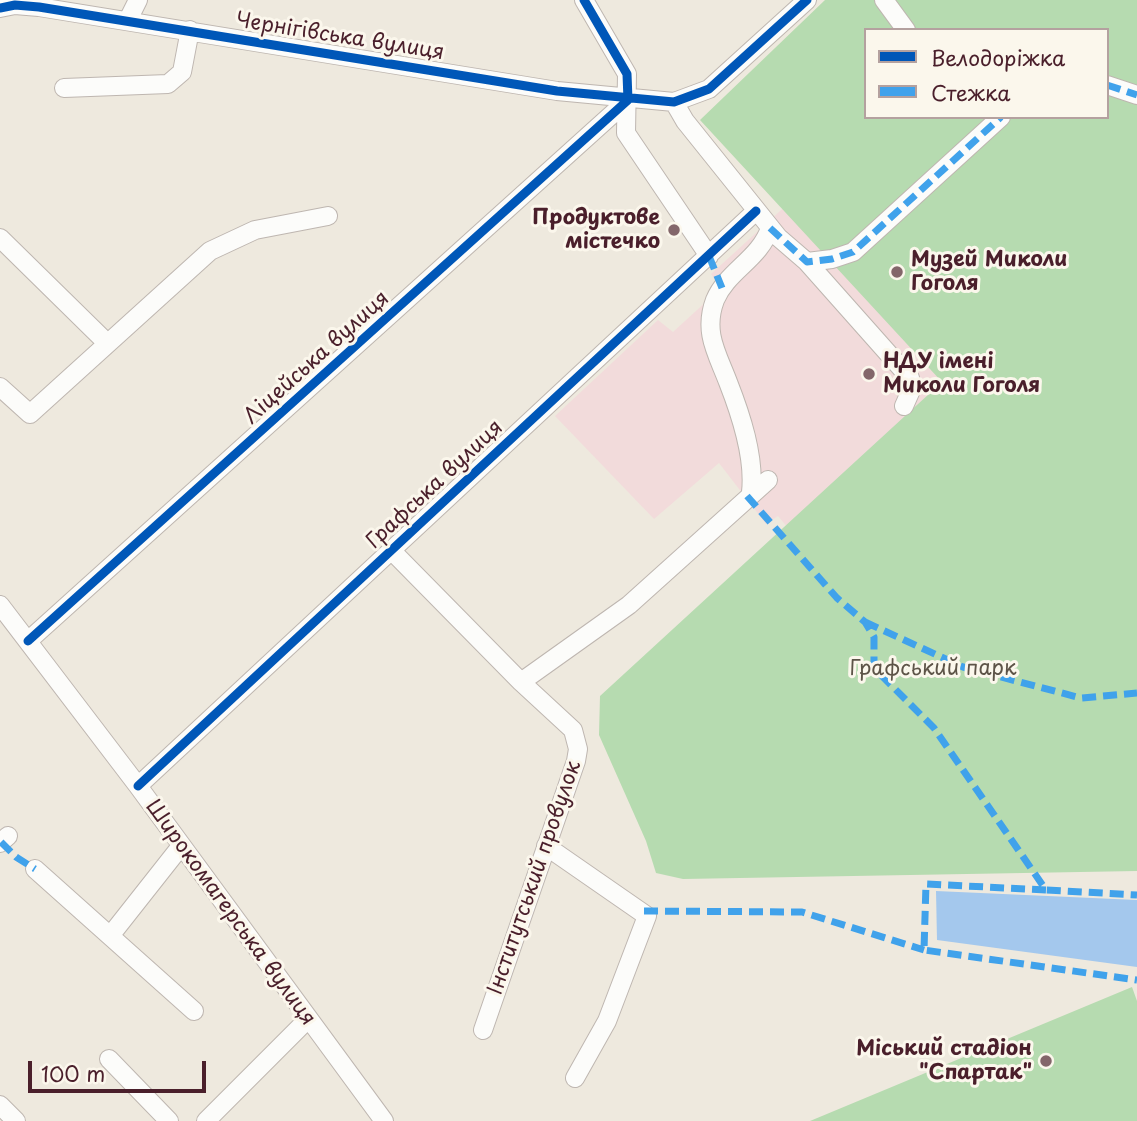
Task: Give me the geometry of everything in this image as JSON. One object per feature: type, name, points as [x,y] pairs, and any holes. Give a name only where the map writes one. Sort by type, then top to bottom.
[{"type":"street","points":[[128,20],[138,0]]},
{"type":"street","points":[[584,0],[626,74],[626,133],[709,256]]},
{"type":"street","points":[[807,0],[709,89],[674,102],[685,121],[770,228],[807,262],[910,378],[912,388],[904,406]]},
{"type":"street","points":[[884,0],[905,28]]},
{"type":"street","name":"Чернігівська вулиця","points":[[0,8],[15,5],[39,7],[628,100],[674,102]]},
{"type":"street","points":[[64,88],[168,84],[182,72],[190,30]]},
{"type":"street","points":[[1109,86],[1137,95]]},
{"type":"street","name":"Ліцейська вулиця","points":[[28,641],[628,100]]},
{"type":"street","points":[[973,119],[983,132]]},
{"type":"street","points":[[807,262],[832,259],[853,251],[999,119]]},
{"type":"street","name":"Графська вулиця","points":[[138,786],[756,211]]},
{"type":"street","points":[[0,387],[30,414],[106,342],[210,251],[255,230],[328,216]]},
{"type":"street","points":[[751,492],[753,476],[746,443],[729,383],[709,335],[719,294],[757,253],[770,228]]},
{"type":"street","points":[[0,238],[106,342]]},
{"type":"street","points":[[521,682],[629,605],[751,492],[768,480]]},
{"type":"street","name":"Інститутський провулок","points":[[391,550],[521,682],[573,730],[576,738],[576,761],[484,1030]]},
{"type":"street","name":"Широкомагерська вулиця","points":[[0,605],[138,786],[384,1121]]},
{"type":"street","points":[[110,936],[181,846]]},
{"type":"street","points":[[546,846],[648,916],[607,1021],[575,1078]]},
{"type":"street","points":[[35,869],[194,1011]]},
{"type":"street","points":[[206,1121],[308,1019]]},
{"type":"street","points":[[108,1059],[169,1121]]},
{"type":"street","points":[[0,1105],[16,1121]]},
{"type":"shaded area","name":"НДУ імені Миколи Гоголя","points":[[1137,0],[1137,684],[809,553],[778,516],[766,524],[719,463],[654,519],[555,416],[658,320],[673,332],[721,288],[711,274],[881,119],[1109,119],[1109,28]]},
{"type":"green space","name":"Графський парк","points":[[825,0],[1137,0],[1137,871],[683,879],[656,873],[646,841],[599,735],[600,696],[942,382],[700,120]]},
{"type":"green space","name":"Міський стадіон \"Спартак\"","points":[[1132,987],[1137,1001],[1137,1121],[810,1121]]},
{"type":"water","points":[[936,891],[1137,900],[1137,967],[937,940]]},
{"type":"marked path","points":[[1109,86],[1137,95]]},
{"type":"marked path","points":[[770,228],[807,262],[832,259],[853,252],[999,119]]},
{"type":"marked path","points":[[709,256],[722,288]]},
{"type":"marked path","points":[[747,496],[837,598],[865,622],[874,637],[874,668],[934,728],[1046,890],[1137,895]]},
{"type":"marked path","points":[[865,622],[963,667],[1081,698],[1137,693]]},
{"type":"marked path","points":[[1,842],[16,857],[35,869]]},
{"type":"marked path","points":[[1046,890],[926,884],[924,950],[1137,980]]},
{"type":"marked path","points":[[644,911],[802,912],[924,950]]},
{"type":"cycle path","points":[[28,641],[628,100],[627,74],[584,0]]},
{"type":"cycle path","points":[[0,8],[15,5],[39,7],[557,91],[674,102],[709,89],[807,0]]},
{"type":"cycle path","points":[[138,786],[756,211]]},
{"type":"place","name":"Продуктове містечко","points":[[674,230]]},
{"type":"place","name":"Музей Миколи Гоголя","points":[[897,272]]},
{"type":"place","name":"НДУ імені Миколи Гоголя","points":[[869,374]]},
{"type":"place","name":"Міський стадіон \"Спартак\"","points":[[1046,1061]]}]
